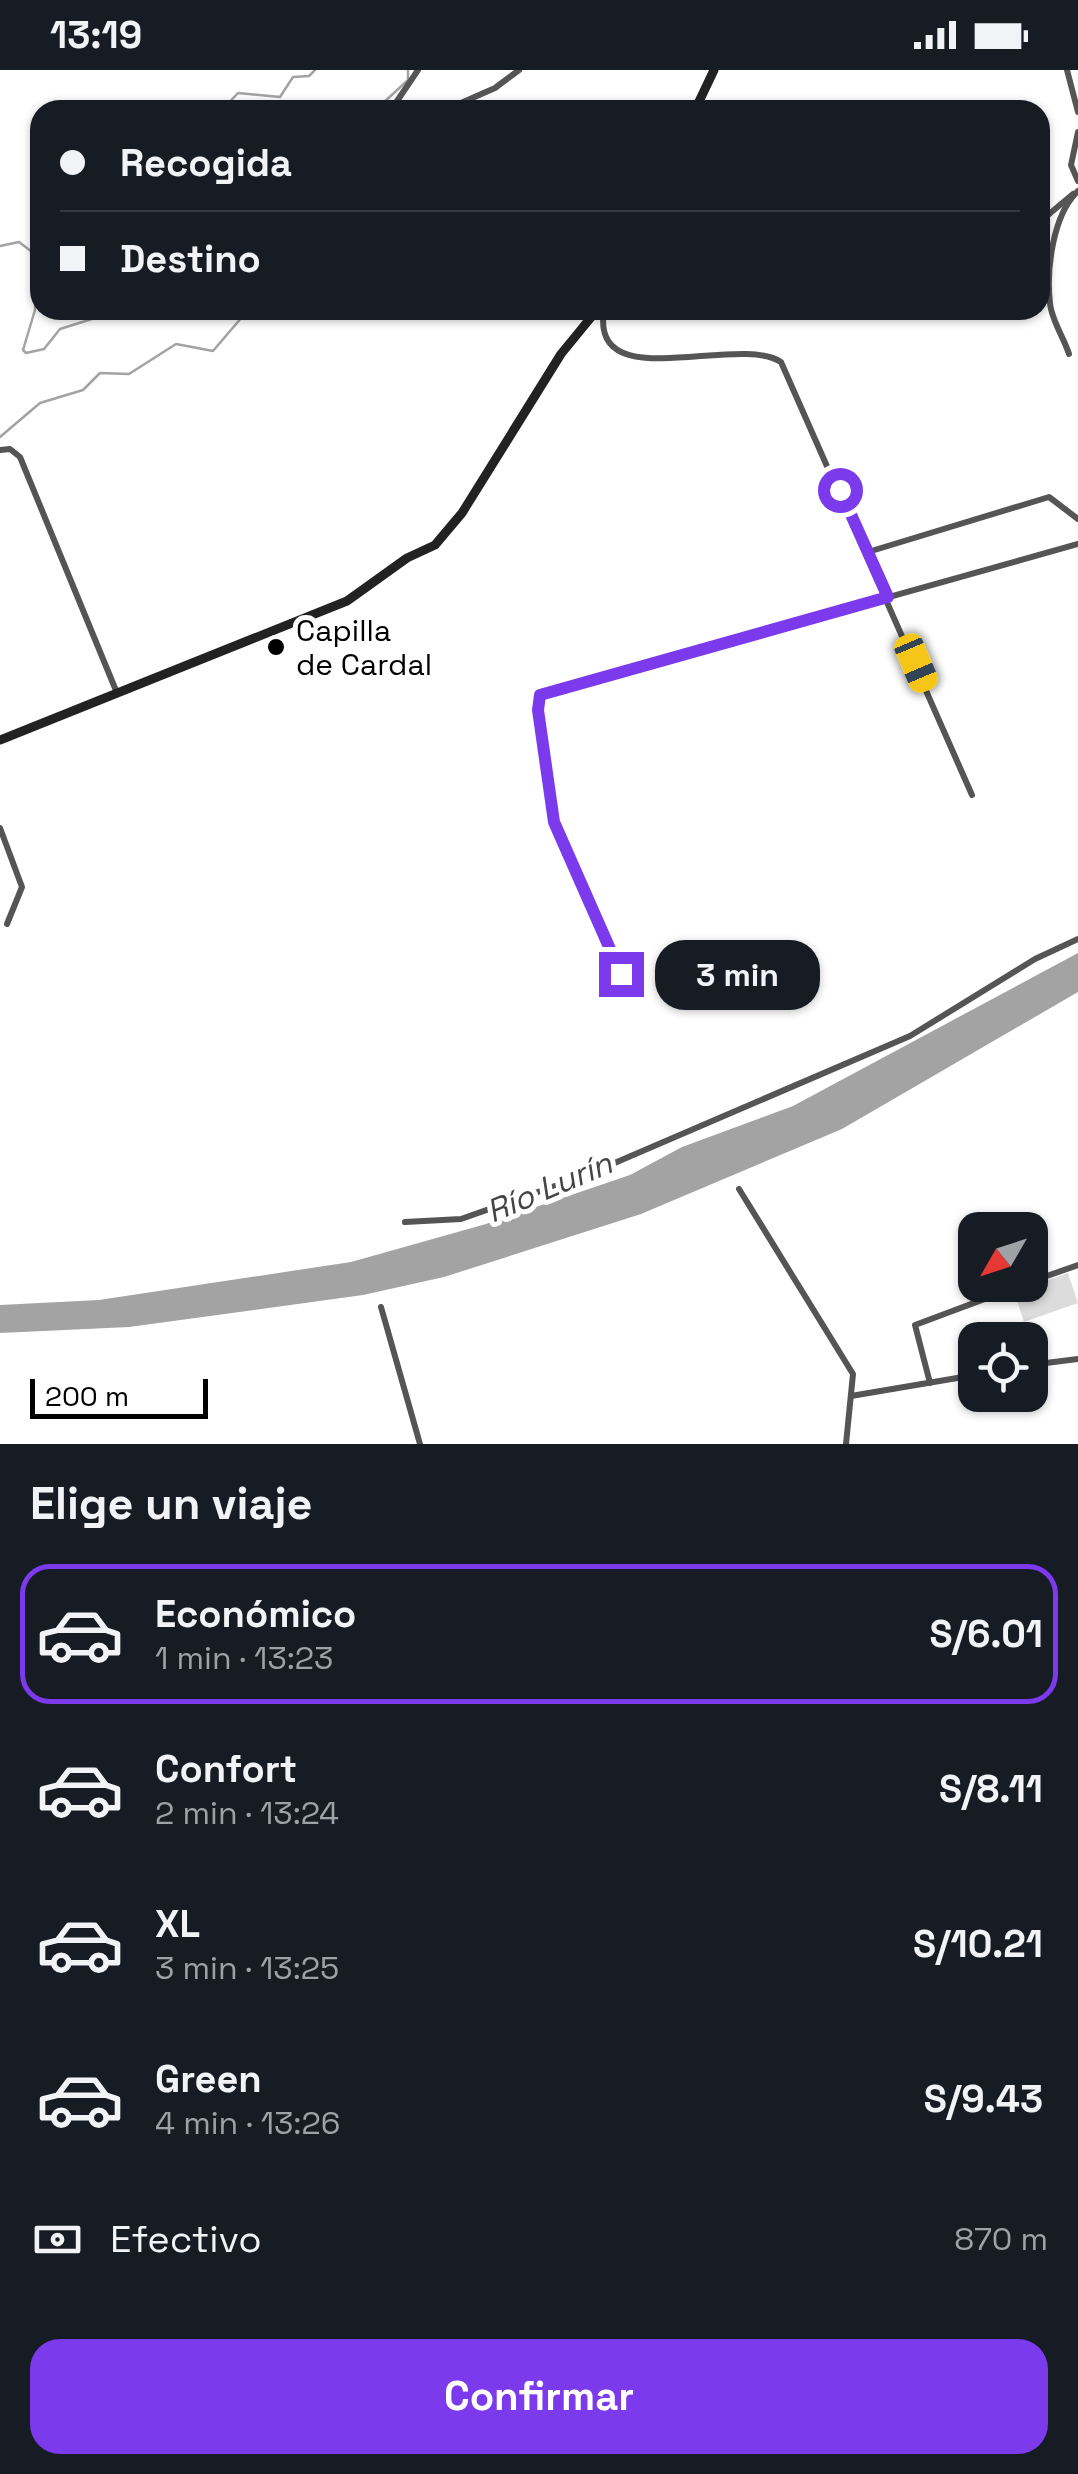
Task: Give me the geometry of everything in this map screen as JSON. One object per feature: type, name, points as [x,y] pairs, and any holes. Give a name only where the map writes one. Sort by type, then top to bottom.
[{"type":"street","points":[[396,100],[418,70]]},
{"type":"street","points":[[468,100],[495,88],[519,70]]},
{"type":"street","points":[[700,100],[714,70]]},
{"type":"street","points":[[1067,70],[1078,112]]},
{"type":"street","points":[[1078,132],[1071,165],[1078,181]]},
{"type":"street","points":[[1050,213],[1076,192]]},
{"type":"street","points":[[1050,289],[1054,241],[1076,192]]},
{"type":"street","points":[[1050,304],[1069,354]]},
{"type":"street","points":[[0,740],[348,601],[407,558],[435,545],[462,514],[561,354],[591,320]]},
{"type":"street","points":[[601,320],[603,333],[613,350],[623,355],[642,359],[756,353],[781,362],[888,597],[972,795]]},
{"type":"street","points":[[0,450],[10,449],[20,458],[117,692]]},
{"type":"street","points":[[868,552],[1049,497],[1067,515],[1078,519]]},
{"type":"street","points":[[621,974],[554,822],[538,710],[540,695],[1078,544]]},
{"type":"street","points":[[0,828],[22,886],[7,924]]},
{"type":"street","points":[[405,1222],[461,1219],[589,1174],[910,1036],[1035,959],[1078,939]]},
{"type":"street","points":[[740,1189],[852,1374],[846,1444]]},
{"type":"street","points":[[1048,1276],[1078,1265]]},
{"type":"street","points":[[930,1383],[915,1325],[977,1302]]},
{"type":"street","points":[[382,1307],[420,1444]]},
{"type":"street","points":[[1048,1362],[1078,1358]]},
{"type":"street","points":[[851,1396],[958,1378]]},
{"type":"shaded area","points":[[1078,953],[1078,992],[842,1129],[641,1214],[444,1277],[363,1295],[129,1327],[0,1333],[0,1305],[99,1300],[351,1262],[486,1224],[630,1175],[682,1147],[793,1106]]},
{"type":"shaded area","points":[[1068,1273],[1078,1303],[1024,1322],[1017,1302],[1048,1302],[1048,1280]]},
{"type":"waterway","points":[[231,100],[238,93],[280,97],[293,77],[309,76],[315,70]]},
{"type":"waterway","points":[[386,100],[408,80],[408,70]]},
{"type":"waterway","points":[[0,246],[19,242],[30,250]]},
{"type":"waterway","points":[[32,320],[23,350],[26,353],[44,349],[60,329],[89,320]]},
{"type":"waterway","points":[[0,437],[40,403],[83,390],[100,373],[129,374],[176,344],[213,351],[239,320]]},
{"type":"place","name":"Capilla de Cardal","points":[[276,647]]},
{"type":"route","points":[[621,974],[554,822],[538,710],[540,695],[888,597],[840,490]]},
{"type":"water label","name":"Río Lurín","points":[[549,1187]]}]
